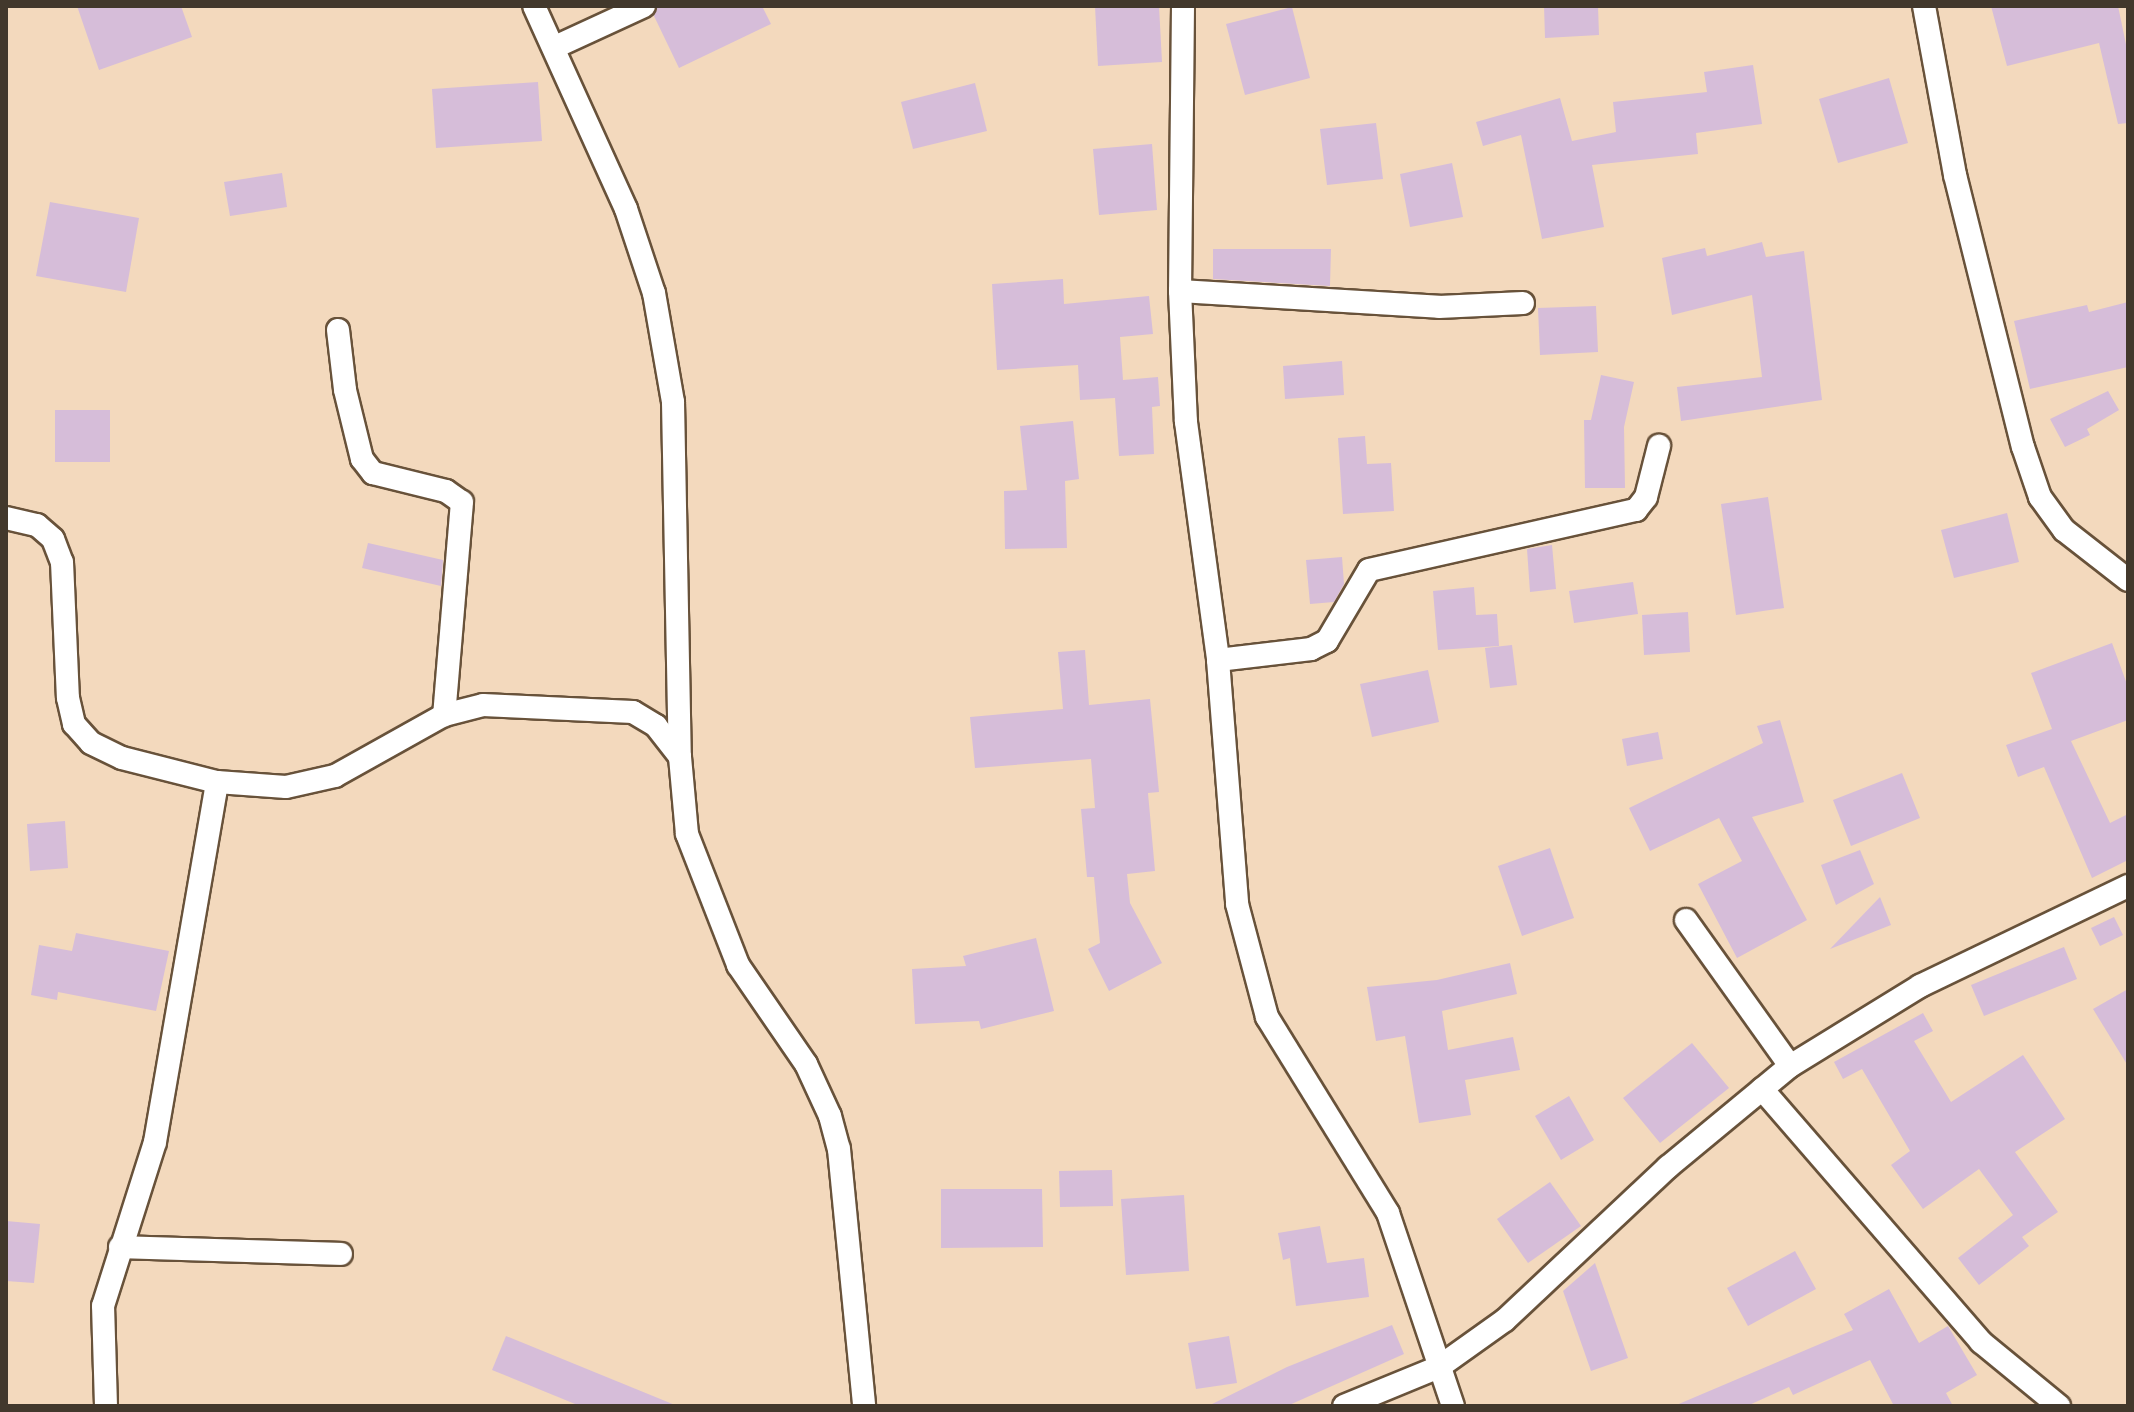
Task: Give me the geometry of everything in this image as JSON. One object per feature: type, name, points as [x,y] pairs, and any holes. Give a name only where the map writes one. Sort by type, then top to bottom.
[{"type":"street","points":[[534,6],[626,209],[666,348],[679,489],[680,757],[687,834],[725,936],[752,987],[806,1064],[833,1127],[851,1252],[864,1406]]},
{"type":"street","points":[[555,47],[644,6]]},
{"type":"street","points":[[1183,6],[1180,291],[1186,422],[1218,660],[1237,904],[1267,1017],[1388,1213],[1453,1406]]},
{"type":"street","points":[[1924,6],[1955,175],[2023,447],[2040,497],[2064,530],[2128,580]]},
{"type":"street","points":[[1180,291],[1439,307],[1523,303]]},
{"type":"street","points":[[338,330],[345,390],[362,459],[373,473],[446,491],[462,502],[444,715]]},
{"type":"street","points":[[1218,660],[1311,649],[1327,641],[1369,570],[1636,510],[1646,497],[1659,446]]},
{"type":"street","points":[[6,518],[37,525],[53,539],[62,562],[68,698],[74,724],[91,743],[122,758],[217,782],[286,787],[335,776],[444,715],[483,705],[633,712],[656,726],[680,757]]},
{"type":"street","points":[[106,1406],[103,1306],[155,1142],[217,782]]},
{"type":"street","points":[[1344,1406],[1439,1367],[1505,1320],[1668,1167],[1790,1066],[1920,986],[2128,886]]},
{"type":"street","points":[[1686,920],[1790,1066]]},
{"type":"street","points":[[1762,1089],[1981,1342],[2059,1406]]},
{"type":"street","points":[[120,1247],[341,1254]]},
{"type":"building","points":[[77,6],[181,6],[192,37],[99,70]]},
{"type":"building","points":[[658,6],[762,6],[771,24],[679,68],[654,16]]},
{"type":"building","points":[[1095,6],[1159,6],[1162,62],[1098,66]]},
{"type":"building","points":[[1544,6],[1598,6],[1599,35],[1545,38]]},
{"type":"building","points":[[1991,6],[2118,6],[2128,54],[2128,123],[2118,124],[2099,43],[2007,66]]},
{"type":"building","points":[[1292,7],[1310,78],[1245,95],[1226,24]]},
{"type":"building","points":[[1753,65],[1762,124],[1696,133],[1698,154],[1592,165],[1604,227],[1542,239],[1521,135],[1483,146],[1476,122],[1560,98],[1572,141],[1616,132],[1613,102],[1707,92],[1704,72]]},
{"type":"building","points":[[1889,78],[1908,143],[1838,163],[1819,99]]},
{"type":"building","points":[[538,82],[542,141],[436,148],[432,89]]},
{"type":"building","points":[[975,83],[987,131],[913,149],[901,102]]},
{"type":"building","points":[[1376,123],[1383,179],[1327,185],[1320,129]]},
{"type":"building","points":[[1152,144],[1157,210],[1099,215],[1093,149]]},
{"type":"building","points":[[1452,163],[1463,217],[1410,227],[1400,174]]},
{"type":"building","points":[[282,173],[287,207],[230,216],[224,182]]},
{"type":"building","points":[[50,202],[139,218],[126,292],[36,276]]},
{"type":"building","points":[[1762,242],[1766,257],[1804,251],[1822,400],[1681,421],[1677,387],[1762,377],[1752,295],[1672,315],[1662,258],[1705,248],[1707,256]]},
{"type":"building","points":[[1213,249],[1331,249],[1330,286],[1213,279]]},
{"type":"building","points":[[1063,279],[1064,304],[1149,296],[1153,334],[1120,337],[1123,380],[1158,377],[1160,406],[1152,407],[1154,454],[1119,456],[1115,398],[1080,400],[1078,365],[997,370],[992,284]]},
{"type":"building","points":[[2128,302],[2128,367],[2030,389],[2014,321],[2087,305],[2089,312]]},
{"type":"building","points":[[1596,306],[1598,352],[1540,355],[1538,308]]},
{"type":"building","points":[[1342,361],[1344,395],[1285,399],[1283,366]]},
{"type":"building","points":[[1601,375],[1634,382],[1624,427],[1625,488],[1585,488],[1584,420],[1591,420]]},
{"type":"building","points":[[2108,391],[2119,410],[2087,429],[2090,435],[2065,447],[2050,419]]},
{"type":"building","points":[[55,410],[110,410],[110,462],[55,462]]},
{"type":"building","points":[[1073,421],[1079,479],[1065,481],[1067,548],[1005,549],[1004,491],[1027,490],[1020,426]]},
{"type":"building","points":[[1365,436],[1367,464],[1391,463],[1394,511],[1343,514],[1338,438]]},
{"type":"building","points":[[1768,497],[1784,608],[1736,615],[1721,504]]},
{"type":"building","points":[[2007,513],[2019,562],[1954,578],[1941,530]]},
{"type":"building","points":[[368,543],[443,560],[441,586],[362,568]]},
{"type":"building","points":[[1552,545],[1556,589],[1530,592],[1527,549]]},
{"type":"building","points":[[1342,557],[1344,584],[1334,602],[1310,604],[1306,560]]},
{"type":"building","points":[[1633,582],[1638,614],[1574,623],[1569,591]]},
{"type":"building","points":[[1474,587],[1476,615],[1497,614],[1499,646],[1438,650],[1433,591]]},
{"type":"building","points":[[1688,612],[1690,652],[1644,655],[1642,615]]},
{"type":"building","points":[[2112,643],[2128,687],[2128,720],[2071,741],[2110,823],[2128,814],[2128,860],[2092,878],[2044,767],[2018,777],[2006,745],[2052,729],[2031,673]]},
{"type":"building","points":[[1512,645],[1517,685],[1490,688],[1485,648]]},
{"type":"building","points":[[1085,650],[1089,705],[1150,699],[1159,792],[1148,793],[1155,871],[1127,874],[1130,903],[1162,963],[1109,991],[1088,949],[1100,943],[1094,877],[1087,877],[1081,809],[1095,808],[1091,759],[975,768],[970,717],[1063,709],[1058,652]]},
{"type":"building","points":[[1428,670],[1439,722],[1372,737],[1360,684]]},
{"type":"building","points":[[1780,720],[1804,802],[1752,817],[1807,920],[1737,958],[1698,884],[1742,861],[1719,818],[1650,851],[1629,808],[1763,743],[1757,726]]},
{"type":"building","points":[[1658,732],[1663,759],[1627,766],[1622,739]]},
{"type":"building","points":[[1902,773],[1920,818],[1851,846],[1833,800]]},
{"type":"building","points":[[65,821],[68,868],[30,871],[27,824]]},
{"type":"building","points":[[1550,848],[1574,918],[1522,936],[1498,866]]},
{"type":"building","points":[[1860,850],[1874,884],[1836,905],[1821,865]]},
{"type":"building","points":[[1880,897],[1891,925],[1830,949]]},
{"type":"building","points":[[2114,917],[2123,935],[2100,946],[2091,928]]},
{"type":"building","points":[[76,933],[169,951],[156,1011],[58,992],[57,1000],[31,995],[39,945],[72,951]]},
{"type":"building","points":[[1036,938],[1054,1011],[981,1029],[979,1021],[915,1024],[912,969],[966,966],[963,956]]},
{"type":"building","points":[[2064,947],[2077,979],[1984,1016],[1971,985]]},
{"type":"building","points":[[1510,963],[1517,994],[1442,1011],[1448,1050],[1513,1037],[1520,1070],[1465,1080],[1471,1115],[1419,1123],[1405,1036],[1376,1041],[1367,987],[1437,980]]},
{"type":"building","points":[[2128,989],[2128,1066],[2093,1009]]},
{"type":"building","points":[[1923,1013],[1933,1031],[1914,1041],[1951,1102],[2023,1055],[2065,1119],[2015,1152],[2058,1212],[2022,1237],[2029,1246],[1979,1285],[1958,1258],[2013,1215],[1979,1169],[1923,1209],[1891,1165],[1910,1151],[1862,1069],[1843,1079],[1834,1062]]},
{"type":"building","points":[[1692,1043],[1729,1088],[1660,1143],[1623,1098]]},
{"type":"building","points":[[1569,1096],[1594,1140],[1561,1160],[1535,1116]]},
{"type":"building","points":[[1112,1170],[1113,1206],[1060,1207],[1059,1171]]},
{"type":"building","points":[[1550,1182],[1581,1226],[1528,1263],[1497,1219]]},
{"type":"building","points":[[941,1189],[1042,1189],[1043,1247],[941,1248]]},
{"type":"building","points":[[1184,1195],[1189,1271],[1126,1275],[1121,1199]]},
{"type":"building","points":[[6,1221],[40,1224],[34,1283],[6,1281]]},
{"type":"building","points":[[1320,1226],[1327,1263],[1364,1258],[1369,1297],[1296,1306],[1290,1258],[1283,1260],[1278,1233]]},
{"type":"building","points":[[1795,1251],[1816,1289],[1748,1326],[1727,1288]]},
{"type":"building","points":[[1595,1263],[1628,1358],[1591,1371],[1563,1291]]},
{"type":"building","points":[[1889,1289],[1919,1343],[1948,1326],[1977,1375],[1946,1393],[1953,1406],[1894,1406],[1870,1360],[1793,1395],[1789,1387],[1747,1406],[1674,1406],[1853,1330],[1844,1314]]},
{"type":"building","points":[[1392,1325],[1404,1354],[1287,1406],[1208,1406],[1287,1367]]},
{"type":"building","points":[[506,1336],[675,1406],[580,1406],[492,1370]]},
{"type":"building","points":[[1229,1336],[1237,1383],[1196,1389],[1188,1343]]}]
